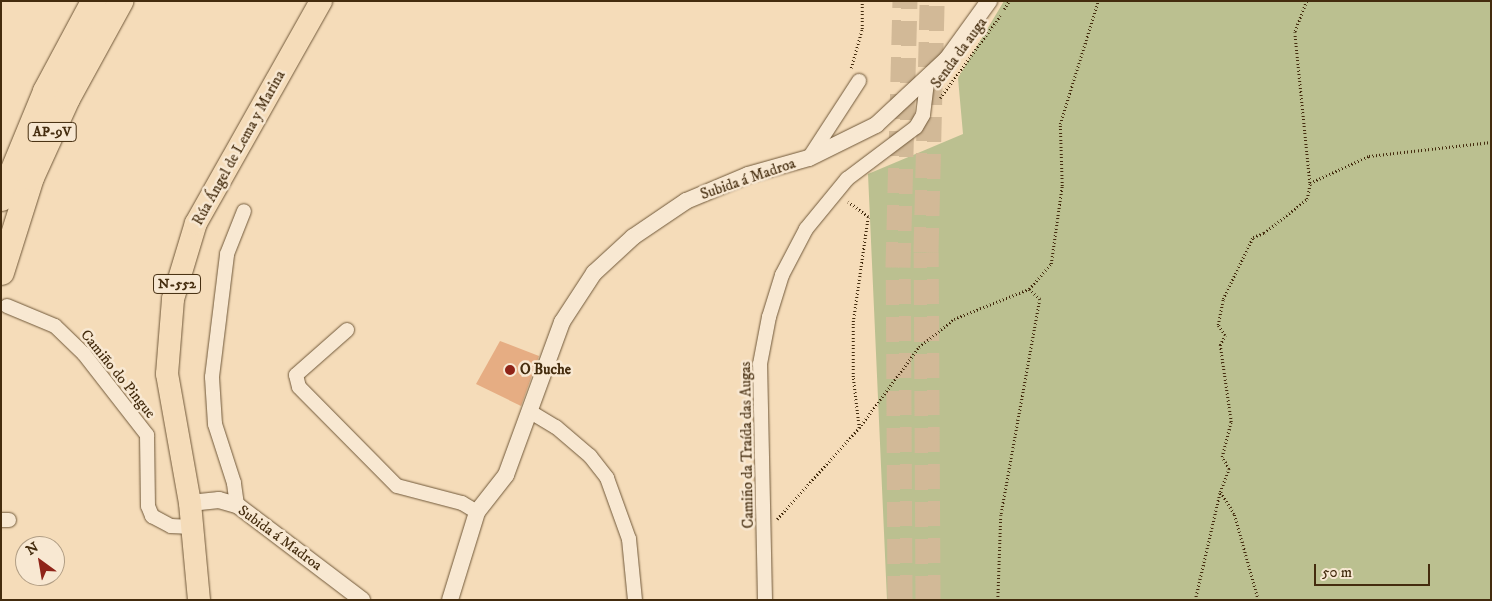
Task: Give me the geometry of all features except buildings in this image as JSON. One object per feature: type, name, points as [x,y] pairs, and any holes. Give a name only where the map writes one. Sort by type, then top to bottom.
[{"type":"highway","name":"AP-9V","points":[[1,198],[45,91],[93,1]]},
{"type":"highway","name":"AP-9V","points":[[1,272],[31,177],[67,98],[120,1]]},
{"type":"highway","name":"Rúa Ángel de Lema y Marina","points":[[199,600],[190,503],[167,374],[173,299],[196,223],[322,1]]},
{"type":"street","name":"Subida á Madroa","points":[[450,600],[477,512],[506,474],[562,322],[575,296],[611,257],[661,216],[707,190],[809,158],[876,125],[927,80],[971,29],[989,1]]},
{"type":"street","name":"Camiño da Traída das Augas","points":[[765,600],[765,533],[760,394],[764,339],[782,275],[797,242],[834,192],[908,136],[923,115],[927,80]]},
{"type":"street","name":"Subida á Madroa","points":[[809,158],[859,81]]},
{"type":"street","points":[[237,505],[234,483],[215,424],[212,377],[227,254],[244,211]]},
{"type":"street","name":"Camiño do Pingue","points":[[7,306],[55,326],[84,354],[147,435],[148,506],[152,516],[171,526],[192,527]]},
{"type":"street","points":[[347,330],[296,376],[299,387],[397,486],[462,503],[477,512]]},
{"type":"street","points":[[529,410],[563,433],[590,456],[607,478],[629,539],[635,600]]},
{"type":"street","name":"Subida á Madroa","points":[[190,503],[219,500],[237,505],[362,600]]},
{"type":"street","points":[[758,600],[766,585]]},
{"type":"path","points":[[859,81],[850,78],[851,58],[862,30],[862,1]]},
{"type":"path","name":"Senda da auga","points":[[923,115],[962,73],[1009,1]]},
{"type":"path","points":[[765,533],[859,428],[919,346],[954,319],[1029,289],[1051,264],[1062,186],[1060,124],[1098,1]]},
{"type":"path","points":[[1196,600],[1220,492],[1229,469],[1222,457],[1231,422],[1220,346],[1225,335],[1218,325],[1223,299],[1253,237],[1264,233],[1306,199],[1310,183],[1295,32],[1306,1]]},
{"type":"path","points":[[1310,183],[1369,156],[1491,142]]},
{"type":"path","points":[[834,192],[868,217],[853,322],[853,377],[859,428]]},
{"type":"path","points":[[998,600],[1001,515],[1040,300],[1029,289]]},
{"type":"path","points":[[1220,492],[1234,514],[1258,600]]},
{"type":"green space","points":[[1004,1],[1491,1],[1491,600],[887,600],[868,174],[963,134],[958,78]]},
{"type":"tunnel","points":[[900,600],[898,267],[905,1]]},
{"type":"tunnel","points":[[928,600],[926,252],[932,1]]},
{"type":"place","name":"O Buche","points":[[510,370]]}]
